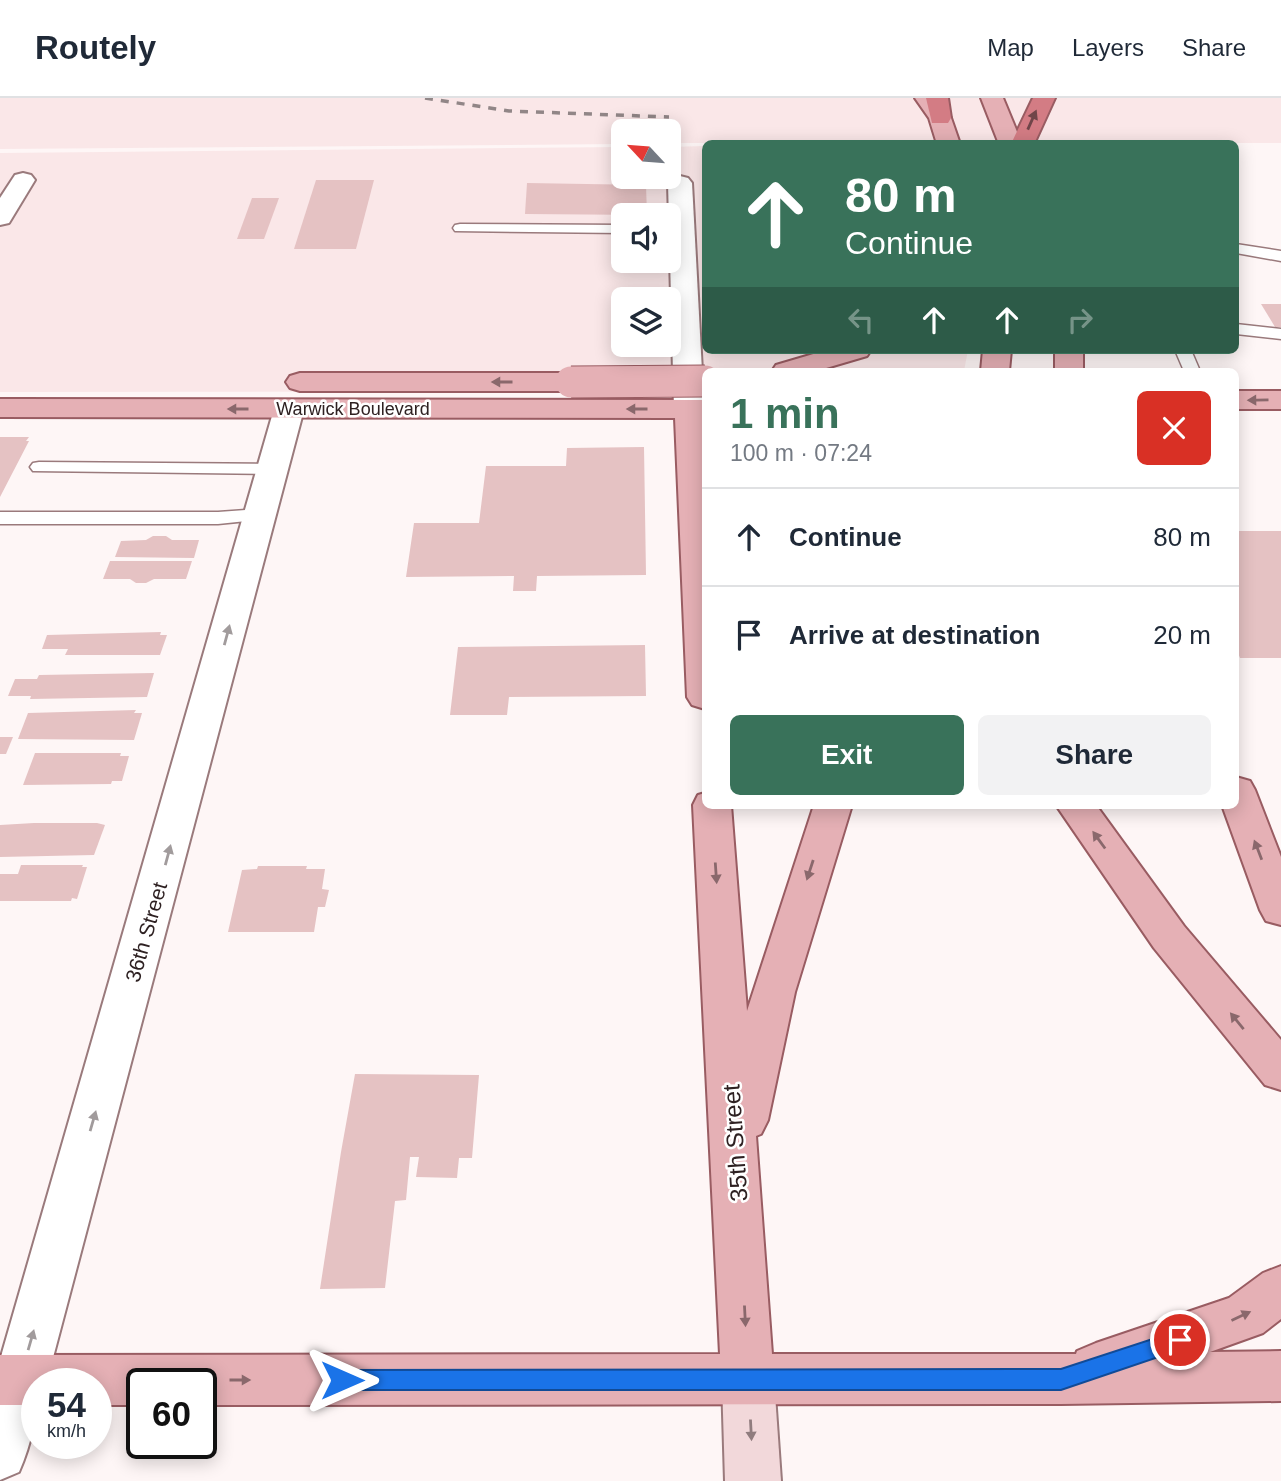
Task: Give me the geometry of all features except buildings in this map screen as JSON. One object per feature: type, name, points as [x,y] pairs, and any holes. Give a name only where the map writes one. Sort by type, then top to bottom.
[{"type":"highway","points":[[1024,140],[1044,98]]},
{"type":"main road","points":[[926,98],[939,108],[948,140]]},
{"type":"main road","points":[[992,98],[1008,140]]},
{"type":"main road","points":[[796,368],[843,354]]},
{"type":"main road","points":[[0,383],[702,381]]},
{"type":"main road","points":[[1239,400],[1281,400]]},
{"type":"main road","name":"Warwick Boulevard","points":[[0,408],[697,409]]},
{"type":"main road","points":[[697,409],[702,589]]},
{"type":"main road","points":[[1239,798],[1281,910]]},
{"type":"main road","name":"35th Street","points":[[712,809],[748,1380]]},
{"type":"main road","points":[[736,1161],[773,992],[831,809]]},
{"type":"main road","points":[[1078,809],[1169,937],[1281,1072]]},
{"type":"main road","points":[[1061,1379],[1245,1316],[1281,1289]]},
{"type":"main road","points":[[10,1380],[748,1380],[1281,1376]]},
{"type":"street","points":[[0,218],[23,180]]},
{"type":"street","points":[[680,273],[697,409]]},
{"type":"street","name":"36th Street","points":[[0,1453],[10,1380],[289,409]]},
{"type":"street","name":"35th Street","points":[[748,1380],[753,1481]]},
{"type":"lane","points":[[460,228],[611,229]]},
{"type":"lane","points":[[1239,249],[1281,256]]},
{"type":"lane","points":[[1239,329],[1281,334]]},
{"type":"lane","points":[[39,467],[272,469]]},
{"type":"lane","points":[[0,518],[218,518],[260,515]]},
{"type":"shaded area","points":[[0,98],[1281,98],[1281,143],[1239,143],[1239,140],[702,140],[702,143],[681,143],[681,119],[611,119],[611,144],[0,149]]},
{"type":"shaded area","points":[[702,146],[702,354],[967,354],[965,368],[702,368],[702,391],[0,392],[0,153],[611,147],[611,189],[681,189],[681,147]]},
{"type":"railway","points":[[425,98],[509,111],[669,117]]},
{"type":"route","points":[[342,1380],[1061,1379],[1180,1340]]}]
